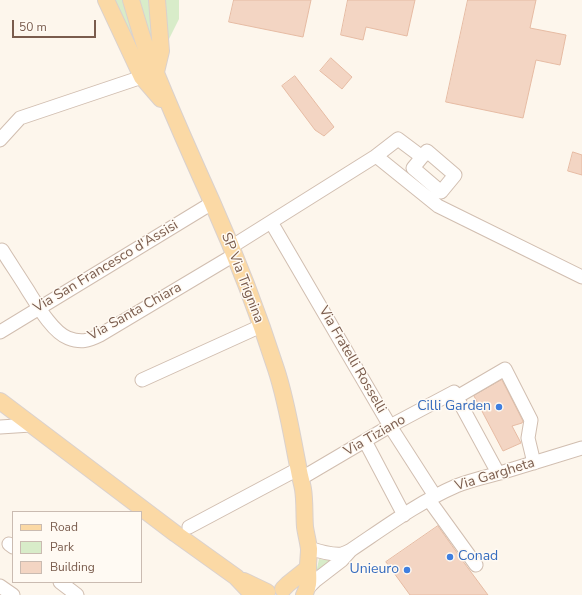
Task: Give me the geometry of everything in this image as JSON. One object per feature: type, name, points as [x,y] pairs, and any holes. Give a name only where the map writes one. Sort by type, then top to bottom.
[{"type":"main road","points":[[106,0],[149,74]]},
{"type":"main road","name":"SP Via Trignina","points":[[131,0],[146,46],[149,74],[171,110],[212,203],[232,251],[277,370],[287,407],[303,490],[309,548],[309,578],[297,592]]},
{"type":"main road","points":[[149,74],[161,51],[157,0]]},
{"type":"main road","points":[[0,401],[176,534],[261,594],[278,589],[297,592]]},
{"type":"main road","points":[[297,592],[288,584],[308,568]]},
{"type":"street","points":[[0,140],[20,118],[149,74]]},
{"type":"street","name":"Via Santa Chiara","points":[[2,250],[39,308],[56,330],[67,338],[80,341],[90,341],[232,251],[271,222],[376,156],[398,140],[422,157]]},
{"type":"street","points":[[376,156],[438,206],[582,277]]},
{"type":"street","name":"Via San Francesco d'Assisi","points":[[0,332],[212,203]]},
{"type":"street","name":"Via Fratelli Rosselli","points":[[271,222],[432,498],[476,565]]},
{"type":"street","points":[[142,380],[261,326]]},
{"type":"street","points":[[498,474],[457,397],[505,369],[532,420],[528,438],[534,463]]},
{"type":"street","name":"Via Tiziano","points":[[189,527],[365,441],[454,392],[457,397]]},
{"type":"street","points":[[0,427],[31,425]]},
{"type":"street","points":[[365,441],[404,515]]},
{"type":"street","name":"Via Gargheta","points":[[351,550],[404,515],[455,486],[474,479],[498,474],[582,448]]},
{"type":"street","points":[[309,548],[340,554],[351,550]]},
{"type":"street","points":[[297,592],[316,580],[342,560],[351,550]]},
{"type":"street","points":[[61,583],[77,595]]},
{"type":"street","points":[[0,586],[13,595]]},
{"type":"green space","points":[[109,0],[179,0],[179,19],[168,41],[133,49]]},
{"type":"green space","points":[[319,559],[333,561],[316,573]]},
{"type":"building","points":[[234,0],[311,0],[303,37],[229,22]]},
{"type":"building","points":[[348,0],[415,0],[407,36],[366,27],[363,40],[341,35]]},
{"type":"building","points":[[468,0],[536,0],[530,28],[566,35],[560,65],[536,60],[523,118],[446,102]]},
{"type":"building","points":[[331,58],[352,77],[342,89],[320,71]]},
{"type":"building","points":[[295,76],[334,127],[324,136],[315,130],[282,86]]},
{"type":"building","points":[[573,152],[582,155],[582,175],[568,171]]},
{"type":"building","name":"Cilli Garden","points":[[502,380],[523,421],[522,423],[512,426],[521,443],[503,451],[474,396]]},
{"type":"building","points":[[438,526],[488,595],[410,595],[386,562]]},
{"type":"place","name":"Cilli Garden","points":[[499,407]]},
{"type":"place","name":"Conad","points":[[450,557]]},
{"type":"place","name":"Unieuro","points":[[407,570]]}]
